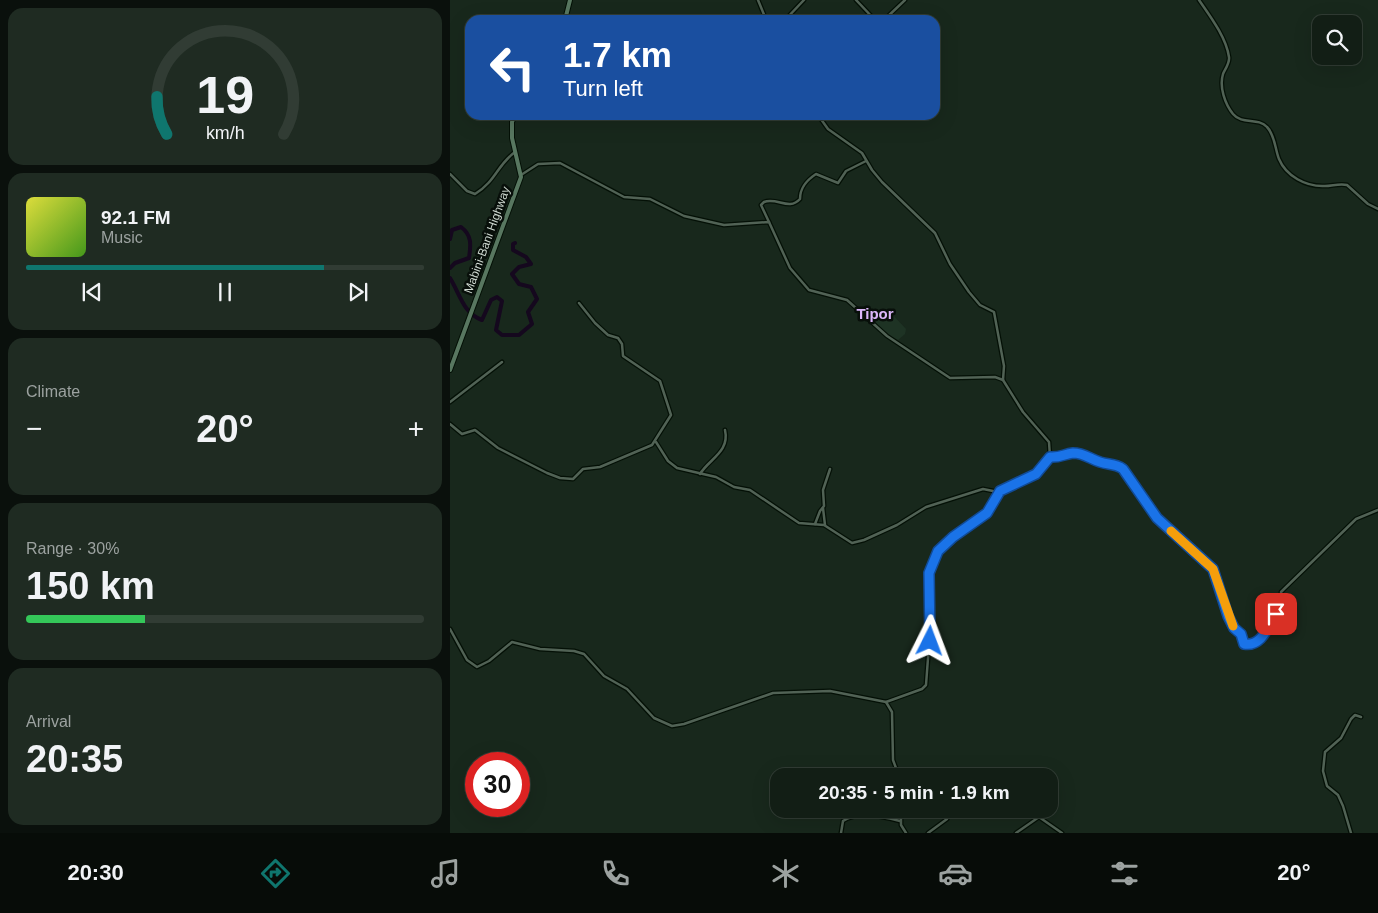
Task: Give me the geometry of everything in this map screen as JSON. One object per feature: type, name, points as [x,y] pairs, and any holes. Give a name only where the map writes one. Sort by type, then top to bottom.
[{"type":"main road","points":[[566,15],[570,0]]},
{"type":"main road","name":"Mabini-Bani Highway","points":[[450,370],[521,174],[511,128],[513,120]]},
{"type":"street","points":[[758,0],[764,15]]},
{"type":"street","points":[[790,15],[804,0]]},
{"type":"street","points":[[856,0],[870,15]]},
{"type":"street","points":[[889,15],[905,0]]},
{"type":"street","points":[[1199,0],[1218,30],[1229,54],[1222,84],[1226,102],[1234,116],[1244,121],[1262,123],[1268,127],[1278,158],[1287,173],[1317,186],[1345,184],[1355,190],[1368,204],[1378,209]]},
{"type":"street","points":[[821,120],[828,130],[862,153],[866,161],[893,193],[935,233],[950,264],[969,292],[980,305],[994,312],[1004,366],[1003,380]]},
{"type":"street","points":[[450,174],[467,192],[475,194],[494,179],[505,160],[516,151]]},
{"type":"street","points":[[656,442],[672,464],[682,470],[716,477],[734,488],[750,490],[801,524],[825,525],[848,542],[854,543],[897,525],[926,507],[983,489],[998,492],[1036,474],[1050,457],[1051,446],[1048,439],[1028,418],[1003,380],[995,377],[950,378],[887,336],[847,300],[809,290],[790,268],[762,206],[764,202],[775,200],[789,205],[796,203],[800,200],[800,192],[806,181],[816,174],[838,184],[846,171],[866,161]]},
{"type":"street","points":[[521,174],[538,164],[560,163],[624,198],[650,199],[684,216],[724,225],[769,222]]},
{"type":"street","points":[[450,424],[462,434],[475,430],[502,450],[547,473],[563,478],[574,478],[582,469],[600,468],[656,442],[671,415],[662,383],[623,356],[622,344],[618,338],[608,335],[595,323],[579,303]]},
{"type":"street","points":[[450,402],[502,362]]},
{"type":"street","points":[[700,474],[722,450],[725,430]]},
{"type":"street","points":[[1050,457],[1057,458],[1072,453],[1082,454],[1123,469],[1157,518],[1213,569],[1228,616],[1246,645],[1254,643],[1263,636],[1282,603],[1281,592],[1356,519],[1378,510]]},
{"type":"street","points":[[825,525],[823,490],[830,469]]},
{"type":"street","points":[[450,629],[467,660],[477,666],[483,665],[507,644],[515,642],[535,648],[584,654],[604,676],[627,689],[654,718],[672,726],[684,724],[773,693],[830,691],[886,702],[926,687],[931,628],[929,580],[931,567],[944,545],[987,513],[998,492]]},
{"type":"street","points":[[815,524],[823,508]]},
{"type":"street","points":[[886,702],[892,712],[893,760],[896,768]]},
{"type":"street","points":[[1351,833],[1340,799],[1326,783],[1322,773],[1325,752],[1342,736],[1355,715],[1361,717]]},
{"type":"street","points":[[841,833],[843,821],[855,816],[900,822]]},
{"type":"street","points":[[1016,833],[1039,817],[1062,833]]},
{"type":"street","points":[[900,818],[900,822],[906,833]]},
{"type":"street","points":[[928,833],[947,819]]},
{"type":"shaded area","points":[[887,311],[906,329],[905,334],[898,340],[888,335],[875,322]]},
{"type":"waterway","points":[[450,239],[452,230],[461,227],[467,233],[470,245],[469,258],[455,263],[450,268]]},
{"type":"waterway","points":[[450,278],[466,308],[470,313],[482,320],[491,300],[497,297],[502,301],[496,330],[502,335],[519,335],[532,324],[528,312],[537,299],[531,287],[519,284],[512,274],[519,267],[531,264],[526,257],[513,250],[513,244],[515,243]]},
{"type":"slow traffic","points":[[1171,531],[1215,572],[1228,616],[1233,626]]},
{"type":"district","name":"Tipor","points":[[875,314]]},
{"type":"route","points":[[930,641],[929,573],[938,551],[953,537],[982,518],[994,504],[996,495],[1000,491],[1036,474],[1050,457],[1057,458],[1072,453],[1082,454],[1123,469],[1157,518],[1213,569],[1230,621],[1241,634],[1244,644],[1249,645],[1260,640],[1276,614]]}]
